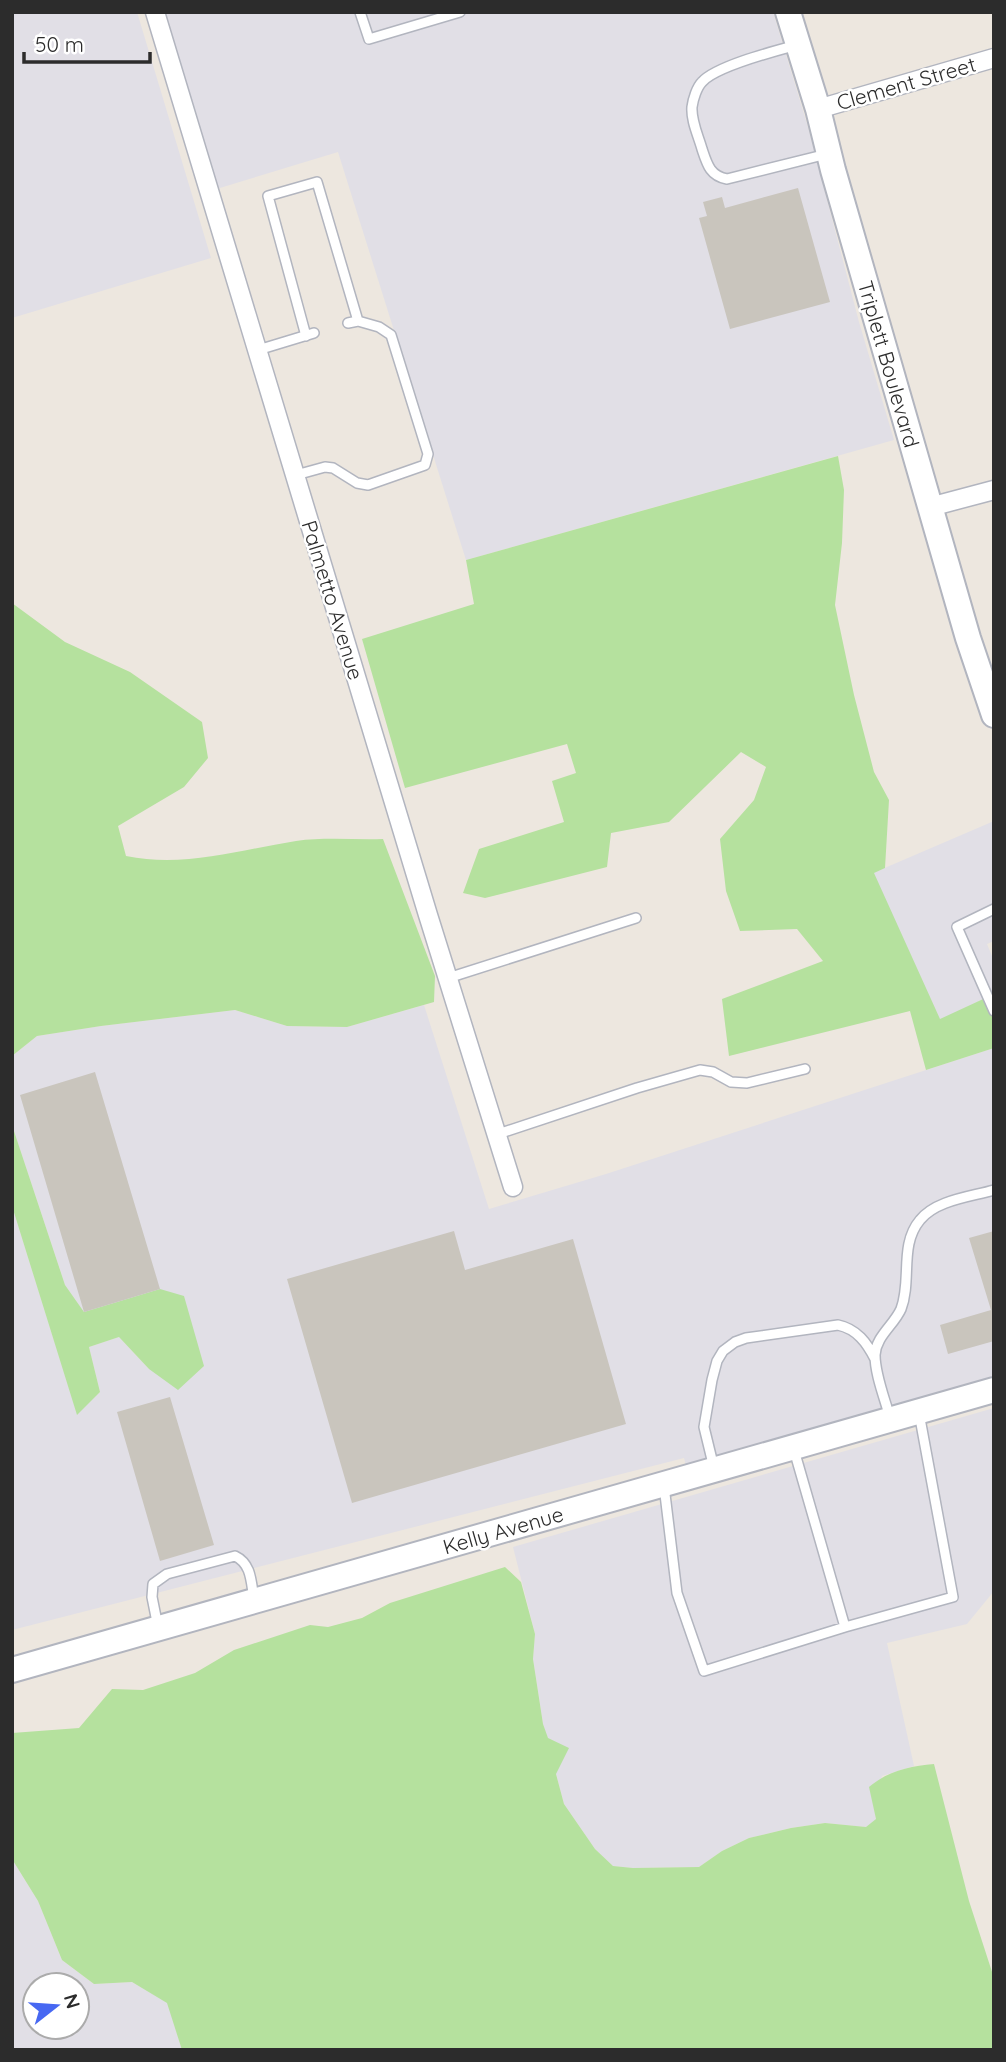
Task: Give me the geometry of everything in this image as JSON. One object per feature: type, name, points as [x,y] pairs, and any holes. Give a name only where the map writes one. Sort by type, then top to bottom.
[{"type":"main road","name":"Triplett Boulevard","points":[[788,12],[968,638],[994,715]]},
{"type":"main road","name":"Kelly Avenue","points":[[12,1670],[994,1390]]},
{"type":"street","name":"Palmetto Avenue","points":[[155,12],[495,1135],[513,1186]]},
{"type":"street","name":"Clement Street","points":[[818,109],[994,58]]},
{"type":"street","points":[[930,507],[994,490]]},
{"type":"lane","points":[[360,12],[369,39],[437,15],[460,12]]},
{"type":"lane","points":[[797,45],[709,76],[700,83],[696,92],[692,105],[693,118],[707,166],[718,177],[727,178],[828,153]]},
{"type":"lane","points":[[258,350],[310,335],[268,196],[317,181],[358,321]]},
{"type":"lane","points":[[296,475],[325,467],[343,473],[357,483],[368,485],[425,464],[428,454],[391,335],[379,327],[358,321],[348,324]]},
{"type":"lane","points":[[994,909],[957,927],[994,1011]]},
{"type":"lane","points":[[448,978],[636,918]]},
{"type":"lane","points":[[495,1135],[700,1070],[713,1072],[731,1082],[747,1083],[805,1069]]},
{"type":"lane","points":[[890,1419],[875,1359],[876,1345],[901,1309],[911,1236],[920,1220],[934,1208],[994,1190]]},
{"type":"lane","points":[[715,1469],[704,1427],[717,1361],[727,1347],[746,1339],[838,1325],[846,1326],[861,1337],[875,1359]]},
{"type":"lane","points":[[664,1484],[677,1593],[704,1671],[953,1597],[918,1411]]},
{"type":"lane","points":[[793,1447],[845,1627]]},
{"type":"lane","points":[[159,1628],[152,1597],[153,1584],[167,1574],[235,1556],[243,1560],[249,1569],[255,1601]]},
{"type":"shaded area","points":[[12,12],[137,12],[211,258],[12,318]]},
{"type":"shaded area","points":[[155,12],[773,12],[808,127],[859,322],[894,440],[466,560],[338,152],[210,191]]},
{"type":"shaded area","points":[[994,821],[994,941],[987,944],[994,961],[994,994],[940,1020],[873,873]]},
{"type":"shaded area","points":[[424,1005],[489,1209],[606,1174],[994,1048],[994,1389],[689,1477],[684,1458],[12,1630],[12,1206],[77,1414],[100,1392],[89,1347],[119,1337],[149,1369],[204,1366],[84,1312],[65,1285],[12,1125],[12,1056],[37,1036],[101,1026],[235,1010],[287,1026],[347,1027]]},
{"type":"shaded area","points":[[994,1408],[994,1591],[967,1624],[887,1643],[914,1766],[882,1776],[874,1806],[876,1820],[866,1827],[825,1823],[749,1838],[722,1851],[699,1867],[613,1866],[595,1849],[564,1804],[543,1724],[533,1659],[535,1634],[513,1547]]},
{"type":"shaded area","points":[[12,1859],[38,1901],[62,1960],[77,1971],[21,1971],[21,2041],[91,2041],[91,1982],[94,1984],[132,1982],[168,2003],[182,2050],[12,2050]]},
{"type":"green space","points":[[838,456],[844,490],[842,543],[835,605],[874,772],[889,800],[885,868],[874,873],[940,1019],[994,994],[994,1048],[926,1070],[910,1011],[729,1056],[722,999],[823,961],[797,929],[740,931],[726,891],[720,839],[754,800],[766,767],[741,752],[669,822],[611,833],[607,867],[485,898],[463,893],[479,849],[564,822],[552,781],[576,773],[567,744],[405,788],[362,639],[474,604],[466,560]]},
{"type":"green space","points":[[12,603],[65,642],[130,672],[202,722],[208,758],[184,787],[118,826],[126,856],[190,859],[296,841],[383,839],[435,976],[434,1002],[347,1027],[287,1026],[235,1010],[101,1026],[37,1036],[12,1056]]},
{"type":"green space","points":[[12,1125],[65,1285],[84,1312],[160,1289],[184,1296],[204,1366],[178,1390],[149,1369],[119,1337],[89,1347],[100,1392],[77,1415],[12,1206]]},
{"type":"green space","points":[[505,1567],[521,1582],[535,1634],[533,1659],[543,1724],[548,1738],[569,1748],[556,1774],[564,1804],[595,1849],[613,1866],[699,1867],[722,1851],[749,1838],[825,1823],[866,1827],[876,1819],[869,1787],[900,1770],[934,1764],[969,1901],[994,1978],[994,2050],[182,2050],[167,2003],[132,1982],[94,1984],[91,1982],[91,1971],[77,1971],[62,1960],[38,1901],[12,1859],[12,1733],[79,1728],[112,1689],[143,1690],[195,1673],[234,1650],[310,1625],[328,1627],[362,1618],[390,1603]]},
{"type":"building","points":[[798,188],[830,302],[730,329],[699,218],[707,216],[703,202],[722,197],[725,208]]},
{"type":"building","points":[[95,1072],[160,1289],[84,1312],[20,1095]]},
{"type":"building","points":[[454,1231],[465,1270],[573,1239],[626,1424],[352,1503],[287,1279]]},
{"type":"building","points":[[994,1231],[994,1341],[948,1354],[940,1325],[991,1310],[969,1238]]},
{"type":"building","points":[[170,1397],[214,1545],[160,1561],[117,1412]]}]
